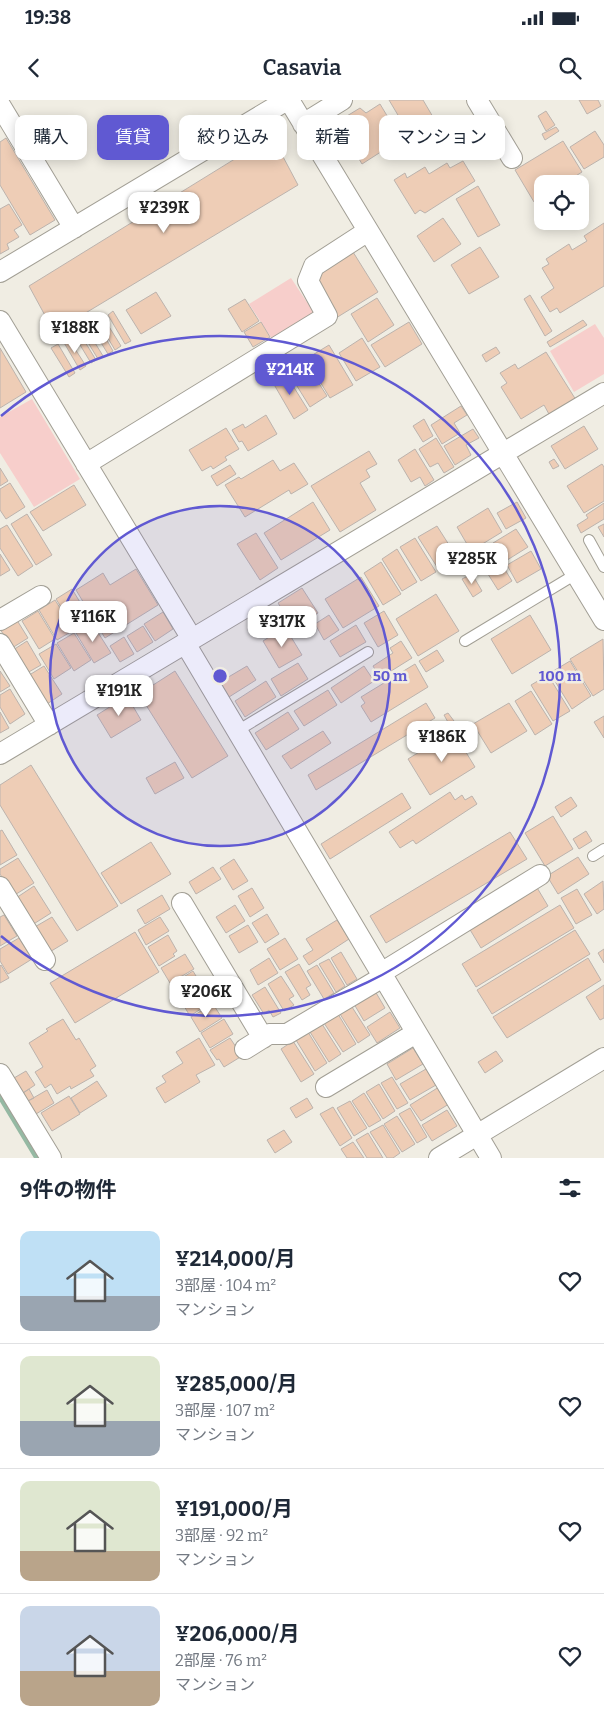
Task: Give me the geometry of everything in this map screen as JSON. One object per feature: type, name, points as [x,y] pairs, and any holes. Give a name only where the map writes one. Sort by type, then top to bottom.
[{"type":"street","points":[[0,272],[288,100],[297,115]]},
{"type":"street","points":[[318,115],[342,100]]},
{"type":"street","points":[[477,100],[512,158]]},
{"type":"street","points":[[0,105],[74,228]]},
{"type":"street","points":[[325,160],[576,574],[602,611]]},
{"type":"street","points":[[86,464],[327,316],[308,281],[314,266],[368,231]]},
{"type":"street","points":[[0,321],[86,464],[188,641],[237,731],[491,1158]]},
{"type":"street","points":[[0,754],[604,393]]},
{"type":"street","points":[[0,620],[41,596]]},
{"type":"street","points":[[0,644],[48,725]]},
{"type":"street","points":[[245,1049],[270,1034],[287,1034],[540,875]]},
{"type":"street","points":[[0,887],[46,960]]},
{"type":"street","points":[[182,903],[263,1038]]},
{"type":"street","points":[[326,1086],[416,1033]]},
{"type":"street","points":[[439,1158],[604,1058]]},
{"type":"street","points":[[0,1074],[51,1158]]},
{"type":"lane","points":[[589,540],[604,567]]},
{"type":"lane","points":[[465,641],[576,574]]},
{"type":"lane","points":[[237,731],[368,652]]},
{"type":"lane","points":[[593,856],[604,849]]},
{"type":"shaded area","points":[[291,278],[314,313],[272,339],[249,304]]},
{"type":"shaded area","points":[[595,324],[604,338],[604,374],[574,392],[550,351]]},
{"type":"shaded area","points":[[32,399],[80,479],[34,507],[0,453],[0,417]]},
{"type":"building","points":[[389,100],[423,100],[432,115],[398,115]]},
{"type":"building","points":[[579,100],[598,100],[601,106],[587,114]]},
{"type":"building","points":[[380,104],[387,115],[379,115],[379,153],[369,160],[369,115],[348,115],[360,108],[366,113]]},
{"type":"building","points":[[546,111],[555,125],[546,131],[538,116]]},
{"type":"building","points":[[556,127],[559,131],[545,140],[542,134]]},
{"type":"building","points":[[595,131],[604,145],[604,157],[584,169],[570,147]]},
{"type":"building","points":[[6,138],[15,153],[15,160],[19,160],[55,220],[30,235],[0,185],[0,142]]},
{"type":"building","points":[[563,141],[582,172],[577,175],[534,175],[534,202],[515,170]]},
{"type":"building","points":[[233,160],[285,160],[298,185],[54,332],[29,286]]},
{"type":"building","points":[[360,160],[368,160],[362,164]]},
{"type":"building","points":[[463,161],[475,181],[425,213],[420,210],[415,214],[394,180],[405,173],[407,178],[425,167],[429,174],[447,163],[450,168]]},
{"type":"building","points":[[478,186],[500,225],[478,237],[456,199]]},
{"type":"building","points":[[9,204],[22,225],[14,230],[19,237],[7,244],[9,249],[0,254],[0,209]]},
{"type":"building","points":[[443,218],[461,244],[434,262],[417,236]]},
{"type":"building","points":[[604,223],[604,286],[560,313],[557,308],[550,312],[541,297],[554,288],[542,268],[549,264],[546,259],[569,244],[572,250],[587,241],[584,236]]},
{"type":"building","points":[[480,247],[499,277],[469,294],[451,265]]},
{"type":"building","points":[[353,252],[378,292],[336,318],[317,286],[318,273]]},
{"type":"building","points":[[156,292],[171,316],[141,334],[126,310]]},
{"type":"building","points":[[530,295],[552,331],[545,336],[524,299]]},
{"type":"building","points":[[377,298],[394,325],[368,342],[351,314]]},
{"type":"building","points":[[245,299],[259,321],[242,332],[228,309]]},
{"type":"building","points":[[113,311],[131,341],[125,344],[108,315]]},
{"type":"building","points":[[103,317],[121,346],[115,350],[97,320]]},
{"type":"building","points":[[583,320],[587,325],[550,347],[547,342]]},
{"type":"building","points":[[96,321],[113,351],[108,354],[90,325]]},
{"type":"building","points":[[261,322],[270,337],[253,347],[244,332]]},
{"type":"building","points":[[409,322],[422,344],[385,367],[371,345]]},
{"type":"building","points":[[86,328],[103,356],[98,359],[81,331]]},
{"type":"building","points":[[79,332],[96,360],[91,363],[74,335]]},
{"type":"building","points":[[68,338],[86,366],[80,370],[63,341]]},
{"type":"building","points":[[362,338],[380,367],[356,381],[339,353]]},
{"type":"building","points":[[58,344],[75,373],[69,377],[51,348]]},
{"type":"building","points":[[329,345],[353,385],[330,398],[306,359]]},
{"type":"building","points":[[496,347],[500,353],[486,362],[482,355]]},
{"type":"building","points":[[0,348],[26,392],[0,408]]},
{"type":"building","points":[[546,352],[576,400],[550,416],[544,405],[521,419],[501,387],[507,383],[500,373],[515,364],[518,369]]},
{"type":"building","points":[[304,360],[327,396],[310,407],[287,370]]},
{"type":"building","points":[[285,373],[308,410],[294,419],[272,381]]},
{"type":"building","points":[[461,406],[467,415],[454,423],[460,433],[442,444],[431,425]]},
{"type":"building","points":[[266,415],[277,434],[248,451],[242,441],[239,442],[232,430],[243,424],[245,428]]},
{"type":"building","points":[[424,419],[433,436],[423,442],[413,426]]},
{"type":"building","points":[[584,426],[598,449],[565,469],[551,446]]},
{"type":"building","points":[[226,428],[239,449],[225,457],[227,460],[213,469],[211,466],[202,471],[189,450]]},
{"type":"building","points":[[473,429],[479,438],[466,445],[471,455],[455,465],[444,446]]},
{"type":"building","points":[[436,438],[454,467],[444,473],[438,463],[430,467],[419,449]]},
{"type":"building","points":[[415,449],[434,480],[425,486],[420,477],[411,482],[398,460]]},
{"type":"building","points":[[369,451],[377,464],[366,470],[370,477],[360,483],[376,510],[340,532],[311,486]]},
{"type":"building","points":[[554,459],[559,466],[553,469],[549,462]]},
{"type":"building","points":[[273,460],[280,471],[294,463],[308,484],[291,494],[289,490],[245,517],[225,485],[239,477],[241,479]]},
{"type":"building","points":[[602,464],[604,467],[604,501],[584,513],[567,486]]},
{"type":"building","points":[[230,465],[236,474],[217,486],[211,476]]},
{"type":"building","points":[[0,468],[8,481],[0,486]]},
{"type":"building","points":[[10,483],[25,507],[6,519],[0,510],[0,489]]},
{"type":"building","points":[[74,485],[86,505],[43,531],[30,512]]},
{"type":"building","points":[[313,502],[330,530],[281,560],[264,533]]},
{"type":"building","points":[[517,502],[526,518],[506,529],[497,513]]},
{"type":"building","points":[[604,503],[604,519],[581,533],[577,525],[588,518],[586,515]]},
{"type":"building","points":[[488,508],[502,532],[471,551],[457,527]]},
{"type":"building","points":[[27,514],[52,555],[36,565],[11,524]]},
{"type":"building","points":[[604,524],[604,537],[598,527]]},
{"type":"building","points":[[7,525],[33,566],[18,576],[0,548],[0,529]]},
{"type":"building","points":[[437,526],[458,559],[439,570],[418,537]]},
{"type":"building","points":[[516,529],[528,547],[504,562],[493,543]]},
{"type":"building","points":[[256,533],[278,568],[260,580],[237,544]]},
{"type":"building","points":[[415,538],[436,572],[421,581],[400,547]]},
{"type":"building","points":[[397,549],[417,582],[402,591],[382,559]]},
{"type":"building","points":[[531,551],[541,569],[517,583],[507,565]]},
{"type":"building","points":[[0,554],[10,570],[0,576]]},
{"type":"building","points":[[496,555],[512,581],[498,590],[481,563]]},
{"type":"building","points":[[381,562],[401,594],[383,605],[364,573]]},
{"type":"building","points":[[136,569],[158,605],[105,638],[76,590],[103,573],[110,585]]},
{"type":"building","points":[[472,574],[482,591],[473,597],[462,579]]},
{"type":"building","points":[[361,577],[379,606],[343,628],[325,599]]},
{"type":"building","points":[[302,588],[318,613],[294,628],[278,603]]},
{"type":"building","points":[[72,589],[92,622],[76,631],[56,599]]},
{"type":"building","points":[[436,594],[459,631],[418,656],[396,619]]},
{"type":"building","points":[[55,600],[74,630],[57,640],[39,610]]},
{"type":"building","points":[[38,611],[55,639],[39,649],[22,621]]},
{"type":"building","points":[[384,611],[398,635],[378,647],[364,623]]},
{"type":"building","points":[[163,612],[173,629],[155,641],[144,624]]},
{"type":"building","points":[[329,615],[339,630],[324,640],[315,624]]},
{"type":"building","points":[[530,615],[551,650],[512,674],[491,639]]},
{"type":"building","points":[[15,617],[28,638],[12,648],[0,629]]},
{"type":"building","points":[[92,623],[111,653],[94,663],[76,633]]},
{"type":"building","points":[[356,625],[366,642],[340,657],[330,641]]},
{"type":"building","points":[[143,626],[153,642],[137,652],[127,636]]},
{"type":"building","points":[[285,627],[302,655],[279,668],[263,641]]},
{"type":"building","points":[[74,633],[91,660],[74,671],[57,643]]},
{"type":"building","points":[[124,637],[134,654],[120,662],[110,646]]},
{"type":"building","points":[[603,639],[604,689],[593,696],[570,659]]},
{"type":"building","points":[[27,641],[41,665],[27,673],[13,650]]},
{"type":"building","points":[[401,641],[412,658],[380,678],[373,666],[393,653],[390,648]]},
{"type":"building","points":[[56,644],[71,668],[54,679],[39,654]]},
{"type":"building","points":[[437,650],[444,661],[426,672],[419,661]]},
{"type":"building","points":[[570,661],[591,696],[572,709],[550,673]]},
{"type":"building","points":[[298,663],[308,679],[281,696],[271,679]]},
{"type":"building","points":[[415,664],[428,687],[371,722],[361,706],[365,703],[361,697]]},
{"type":"building","points":[[44,666],[62,694],[44,706],[26,677]]},
{"type":"building","points":[[247,666],[256,680],[229,697],[220,682]]},
{"type":"building","points":[[364,666],[374,681],[341,703],[331,688]]},
{"type":"building","points":[[0,671],[10,686],[0,692]]},
{"type":"building","points":[[175,671],[228,756],[192,778],[139,694]]},
{"type":"building","points":[[548,675],[570,711],[553,721],[531,685]]},
{"type":"building","points":[[266,681],[276,697],[245,717],[235,701]]},
{"type":"building","points":[[10,689],[25,714],[10,724],[0,707],[0,695]]},
{"type":"building","points":[[328,690],[337,705],[304,726],[294,711]]},
{"type":"building","points":[[531,691],[552,724],[535,735],[515,701]]},
{"type":"building","points":[[127,696],[141,720],[111,738],[97,715]]},
{"type":"building","points":[[426,703],[435,718],[316,790],[308,775]]},
{"type":"building","points":[[509,703],[527,731],[491,753],[473,724]]},
{"type":"building","points":[[0,712],[9,728],[0,733]]},
{"type":"building","points":[[288,712],[299,729],[266,750],[255,733]]},
{"type":"building","points":[[448,713],[454,721],[449,724],[444,715]]},
{"type":"building","points":[[604,716],[604,738],[594,722]]},
{"type":"building","points":[[323,731],[331,743],[291,769],[282,756]]},
{"type":"building","points":[[453,731],[475,767],[430,795],[408,759]]},
{"type":"building","points":[[175,762],[184,778],[155,794],[146,778]]},
{"type":"building","points":[[31,765],[118,906],[77,931],[0,805],[0,785]]},
{"type":"building","points":[[450,792],[455,800],[462,795],[465,800],[472,796],[477,804],[416,844],[413,840],[400,848],[389,832]]},
{"type":"building","points":[[402,793],[411,808],[330,859],[321,844]]},
{"type":"building","points":[[571,797],[577,806],[561,817],[555,807]]},
{"type":"building","points":[[553,816],[573,849],[545,866],[525,833]]},
{"type":"building","points":[[2,830],[17,855],[0,865],[0,831]]},
{"type":"building","points":[[586,831],[592,841],[579,849],[573,839]]},
{"type":"building","points":[[510,832],[527,859],[386,943],[370,916]]},
{"type":"building","points":[[151,842],[171,874],[121,904],[101,873]]},
{"type":"building","points":[[578,857],[589,874],[558,894],[547,876]]},
{"type":"building","points":[[18,858],[34,883],[13,896],[0,874],[0,869]]},
{"type":"building","points":[[234,859],[248,881],[233,890],[220,868]]},
{"type":"building","points":[[213,867],[221,879],[196,894],[189,882]]},
{"type":"building","points":[[603,881],[604,909],[597,914],[584,894]]},
{"type":"building","points":[[34,886],[51,913],[32,925],[16,898]]},
{"type":"building","points":[[536,886],[548,906],[481,948],[469,928]]},
{"type":"building","points":[[252,888],[264,908],[250,917],[238,896]]},
{"type":"building","points":[[577,889],[592,915],[576,924],[561,898]]},
{"type":"building","points":[[162,895],[170,909],[145,924],[137,910]]},
{"type":"building","points":[[235,905],[245,921],[226,933],[216,917]]},
{"type":"building","points":[[560,905],[574,928],[476,987],[462,964]]},
{"type":"building","points":[[267,914],[279,934],[265,943],[252,923]]},
{"type":"building","points":[[4,915],[17,936],[0,946],[0,917]]},
{"type":"building","points":[[52,917],[68,941],[48,953],[33,928]]},
{"type":"building","points":[[160,917],[169,931],[146,945],[138,930]]},
{"type":"building","points":[[337,920],[349,939],[309,965],[303,956],[313,950],[306,939]]},
{"type":"building","points":[[248,925],[258,942],[239,953],[229,936]]},
{"type":"building","points":[[575,930],[590,954],[492,1014],[477,990]]},
{"type":"building","points":[[135,932],[159,972],[75,1023],[50,983]]},
{"type":"building","points":[[168,935],[177,951],[173,954],[175,956],[159,966],[148,947]]},
{"type":"building","points":[[19,938],[32,959],[8,974],[0,961],[0,949]]},
{"type":"building","points":[[285,938],[298,959],[280,970],[267,949]]},
{"type":"building","points":[[604,949],[604,963],[598,953]]},
{"type":"building","points":[[341,952],[357,979],[347,985],[331,958]]},
{"type":"building","points":[[185,954],[194,969],[170,983],[161,968]]},
{"type":"building","points":[[269,958],[278,973],[258,985],[250,970]]},
{"type":"building","points":[[588,958],[601,980],[507,1038],[493,1017]]},
{"type":"building","points":[[329,959],[345,986],[336,992],[319,964]]},
{"type":"building","points":[[299,964],[311,985],[306,988],[310,995],[302,1000],[285,972]]},
{"type":"building","points":[[317,965],[334,993],[324,999],[307,971]]},
{"type":"building","points":[[0,966],[9,978],[0,983]]},
{"type":"building","points":[[193,971],[202,986],[180,1000],[171,985]]},
{"type":"building","points":[[281,976],[294,996],[289,999],[294,1005],[284,1011],[268,984]]},
{"type":"building","points":[[604,985],[604,1018],[600,1020],[586,997]]},
{"type":"building","points":[[204,987],[213,1001],[190,1016],[181,1001]]},
{"type":"building","points":[[265,987],[281,1013],[273,1017],[269,1010],[264,1014],[252,995]]},
{"type":"building","points":[[375,991],[385,1008],[364,1021],[354,1004]]},
{"type":"building","points":[[213,1004],[222,1018],[200,1032],[191,1017]]},
{"type":"building","points":[[352,1007],[370,1035],[358,1043],[340,1014]]},
{"type":"building","points":[[390,1012],[400,1028],[377,1043],[367,1027]]},
{"type":"building","points":[[338,1014],[356,1044],[343,1052],[324,1023]]},
{"type":"building","points":[[63,1019],[76,1040],[79,1038],[96,1066],[90,1070],[94,1076],[71,1089],[70,1086],[57,1094],[51,1084],[45,1088],[35,1072],[43,1067],[29,1043],[48,1031],[46,1029]]},
{"type":"building","points":[[224,1019],[233,1034],[210,1048],[201,1033]]},
{"type":"building","points":[[322,1024],[341,1054],[329,1062],[310,1032]]},
{"type":"building","points":[[308,1032],[327,1063],[315,1071],[296,1040]]},
{"type":"building","points":[[199,1038],[215,1065],[196,1075],[200,1082],[165,1103],[156,1088],[166,1082],[162,1076],[183,1063],[176,1052]]},
{"type":"building","points":[[230,1038],[242,1056],[224,1067],[210,1050]]},
{"type":"building","points":[[293,1041],[314,1074],[301,1082],[281,1049]]},
{"type":"building","points":[[413,1048],[423,1064],[396,1080],[387,1064]]},
{"type":"building","points":[[496,1051],[503,1061],[485,1073],[478,1062]]},
{"type":"building","points":[[426,1069],[436,1085],[410,1100],[400,1084]]},
{"type":"building","points":[[26,1071],[35,1085],[23,1093],[14,1078]]},
{"type":"building","points":[[392,1077],[408,1103],[397,1109],[381,1083]]},
{"type":"building","points":[[97,1081],[107,1096],[80,1113],[71,1098]]},
{"type":"building","points":[[379,1084],[395,1111],[383,1119],[366,1092]]},
{"type":"building","points":[[439,1087],[449,1104],[421,1121],[410,1105]]},
{"type":"building","points":[[29,1089],[34,1098],[28,1101],[23,1093]]},
{"type":"building","points":[[47,1090],[54,1103],[36,1114],[28,1101]]},
{"type":"building","points":[[364,1093],[381,1120],[369,1127],[352,1101]]},
{"type":"building","points":[[69,1096],[80,1114],[52,1131],[41,1113]]},
{"type":"building","points":[[307,1098],[313,1108],[296,1118],[290,1108]]},
{"type":"building","points":[[350,1101],[367,1128],[354,1136],[337,1108]]},
{"type":"building","points":[[333,1107],[352,1138],[340,1146],[320,1114]]},
{"type":"building","points":[[410,1108],[427,1137],[417,1143],[399,1114]]},
{"type":"building","points":[[447,1110],[457,1126],[432,1141],[422,1125]]},
{"type":"building","points":[[397,1116],[415,1144],[402,1152],[384,1124]]},
{"type":"building","points":[[383,1125],[400,1153],[393,1158],[387,1158],[370,1132]]},
{"type":"building","points":[[284,1130],[292,1142],[275,1153],[267,1140]]},
{"type":"building","points":[[368,1133],[383,1158],[367,1158],[356,1140]]},
{"type":"building","points":[[353,1142],[364,1158],[347,1158],[341,1149]]},
{"type":"waterway","points":[[0,1095],[38,1158]]}]
